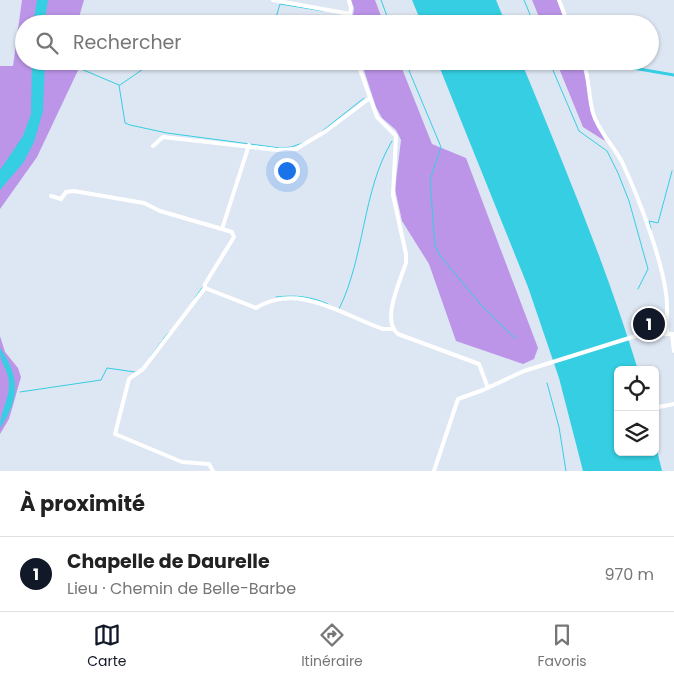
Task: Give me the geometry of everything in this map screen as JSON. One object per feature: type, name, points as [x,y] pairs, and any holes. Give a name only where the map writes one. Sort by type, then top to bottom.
[{"type":"street","points":[[273,0],[350,14],[349,0]]},
{"type":"street","points":[[559,0],[565,15]]},
{"type":"street","points":[[360,70],[377,117],[393,132],[397,141],[392,195],[406,254],[406,263],[391,314],[392,328],[398,334],[479,364],[488,388]]},
{"type":"street","points":[[587,70],[593,113],[622,162],[648,227],[664,286],[674,351]]},
{"type":"street","points":[[153,146],[163,137],[249,145],[277,150],[296,149],[326,131],[370,98]]},
{"type":"street","points":[[222,229],[249,145]]},
{"type":"street","points":[[51,196],[61,199],[66,192],[74,191],[144,203],[160,211],[232,232],[234,237],[205,287],[143,369],[129,379],[115,434],[182,462],[209,464],[212,471]]},
{"type":"street","points":[[205,287],[256,308],[280,299],[304,298],[371,325],[383,329],[392,328]]},
{"type":"street","points":[[434,471],[458,399],[488,388],[524,371],[634,337],[671,334]]},
{"type":"street","points":[[659,407],[674,404]]},
{"type":"shaded area","points":[[22,0],[84,0],[80,15],[20,15]]},
{"type":"shaded area","points":[[351,0],[375,0],[381,15],[353,15],[354,8]]},
{"type":"shaded area","points":[[532,0],[557,0],[563,15],[538,15]]},
{"type":"shaded area","points":[[15,51],[15,70],[78,70],[37,157],[0,209],[0,66],[13,66]]},
{"type":"shaded area","points":[[364,70],[403,70],[432,144],[466,158],[538,348],[534,359],[523,364],[456,341],[429,264],[402,221],[395,189],[401,140],[396,130],[382,118],[376,107]]},
{"type":"shaded area","points":[[560,70],[584,70],[587,77],[591,112],[605,141],[583,127]]},
{"type":"shaded area","points":[[0,336],[5,352],[18,368],[21,377],[9,419],[0,434]]},
{"type":"water","points":[[37,0],[48,0],[46,15],[34,15]]},
{"type":"water","points":[[412,0],[496,0],[502,15],[418,15]]},
{"type":"water","points":[[32,70],[45,70],[43,111],[34,142],[23,163],[0,190],[0,170],[23,136],[31,114]]},
{"type":"water","points":[[441,70],[525,70],[598,253],[637,366],[614,366],[614,456],[658,456],[662,471],[583,471],[559,378],[528,287]]},
{"type":"water","points":[[0,348],[11,369],[15,388],[11,407],[0,428],[9,382],[1,359]]},
{"type":"waterway","points":[[381,0],[387,15]]},
{"type":"waterway","points":[[524,0],[530,15]]},
{"type":"waterway","points":[[277,15],[280,4],[323,11]]},
{"type":"waterway","points":[[83,70],[119,85]]},
{"type":"waterway","points":[[120,85],[142,70]]},
{"type":"waterway","points":[[409,70],[441,147],[430,180],[435,246],[441,257],[482,306],[516,339]]},
{"type":"waterway","points":[[553,70],[579,131],[607,151],[629,201],[648,269],[638,289]]},
{"type":"waterway","points":[[645,70],[674,75]]},
{"type":"waterway","points":[[119,85],[125,123],[130,125],[167,133],[280,148],[303,143]]},
{"type":"waterway","points":[[321,132],[364,98]]},
{"type":"waterway","points":[[339,309],[348,289],[354,268],[375,181],[382,160],[392,141]]},
{"type":"waterway","points":[[651,229],[649,221],[658,223],[672,171]]},
{"type":"waterway","points":[[195,298],[202,288]]},
{"type":"waterway","points":[[276,297],[302,297],[328,304]]},
{"type":"waterway","points":[[163,339],[170,331]]},
{"type":"waterway","points":[[150,357],[162,341]]},
{"type":"waterway","points":[[20,392],[101,380],[107,368],[135,372]]},
{"type":"waterway","points":[[547,383],[559,427],[566,471]]},
{"type":"place","name":"Chapelle de Daurelle","points":[[649,324]]}]
